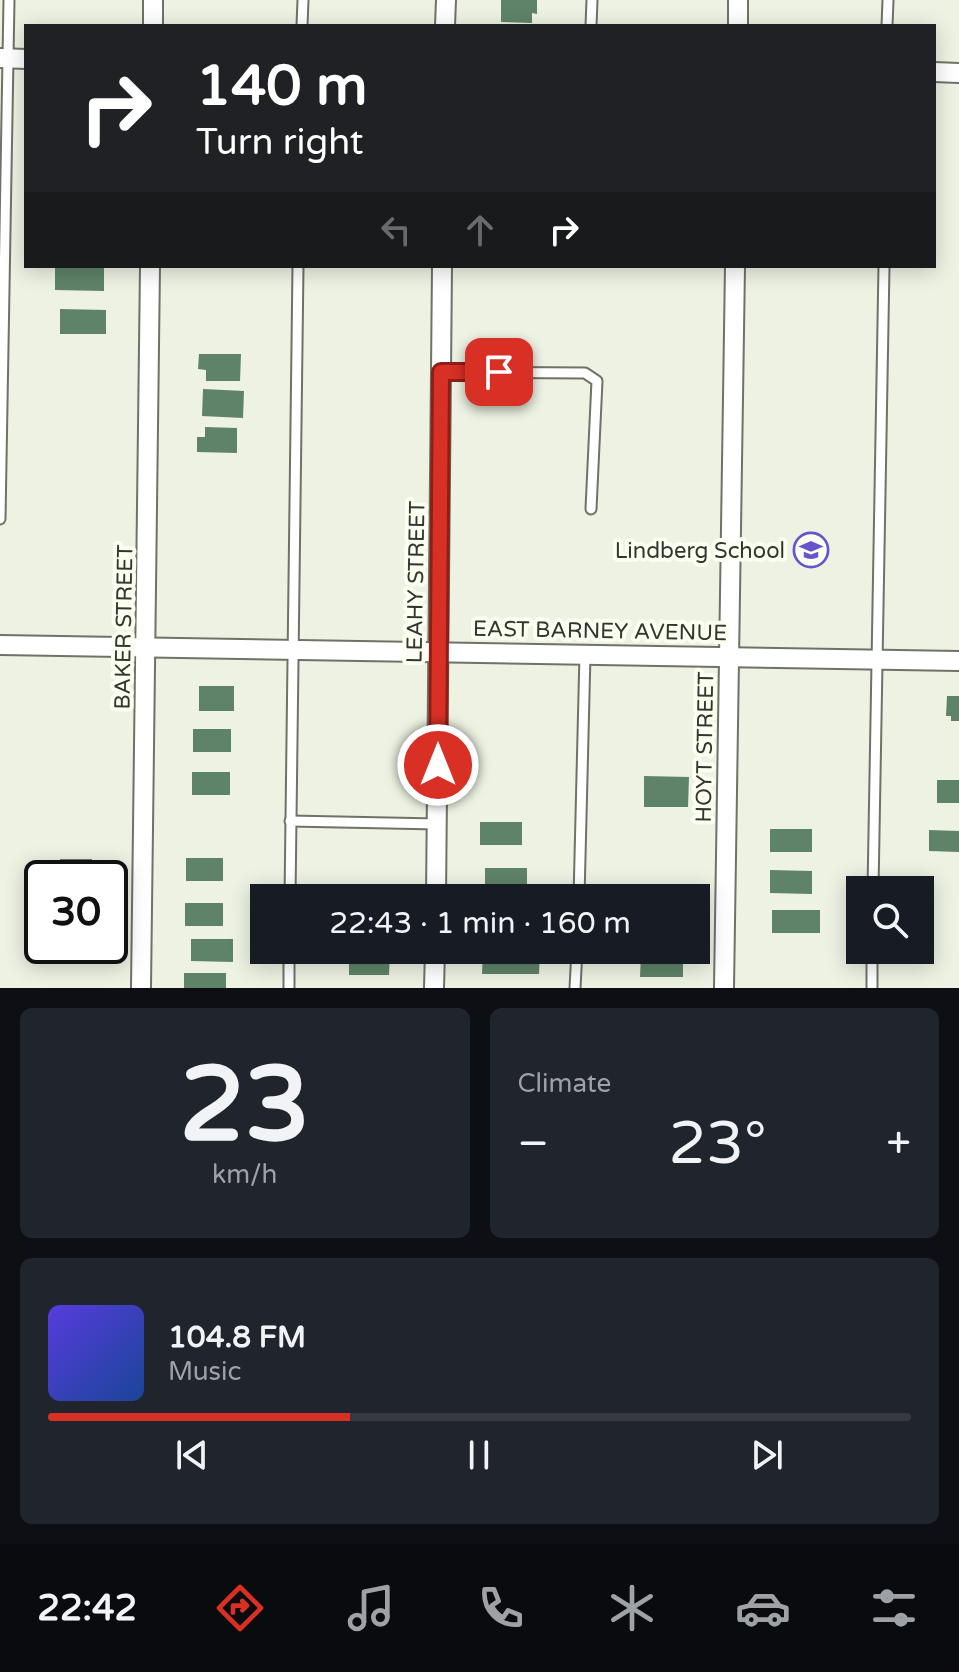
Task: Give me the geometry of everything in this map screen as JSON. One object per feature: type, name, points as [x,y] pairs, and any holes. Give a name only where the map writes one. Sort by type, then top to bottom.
[{"type":"street","points":[[153,0],[153,24]]},
{"type":"street","points":[[445,24],[446,0]]},
{"type":"street","points":[[738,0],[738,24]]},
{"type":"street","points":[[936,72],[959,73]]},
{"type":"street","name":"BAKER STREET","points":[[141,988],[150,268]]},
{"type":"street","name":"LEAHY STREET","points":[[436,884],[442,268]]},
{"type":"street","name":"HOYT STREET","points":[[724,988],[735,268]]},
{"type":"street","name":"EAST BARNEY AVENUE","points":[[0,645],[959,661]]},
{"type":"street","points":[[434,988],[435,964]]},
{"type":"lane","points":[[0,519],[11,58],[9,0]]},
{"type":"lane","points":[[302,24],[303,0]]},
{"type":"lane","points":[[591,24],[592,0]]},
{"type":"lane","points":[[887,24],[888,0]]},
{"type":"lane","points":[[290,884],[298,268]]},
{"type":"lane","points":[[873,876],[884,268]]},
{"type":"lane","points":[[441,372],[585,373],[597,381],[591,509]]},
{"type":"lane","points":[[579,884],[585,654]]},
{"type":"lane","points":[[290,821],[438,824]]},
{"type":"lane","points":[[289,964],[289,988]]},
{"type":"lane","points":[[575,988],[576,964]]},
{"type":"lane","points":[[872,964],[872,988]]},
{"type":"building","points":[[501,0],[537,0],[537,14],[532,13],[532,23],[501,22]]},
{"type":"building","points":[[55,268],[104,268],[104,291],[55,290]]},
{"type":"building","points":[[60,309],[106,310],[106,334],[60,334]]},
{"type":"building","points":[[199,354],[241,354],[240,381],[206,381],[206,370],[198,369]]},
{"type":"building","points":[[203,389],[244,391],[243,418],[202,416]]},
{"type":"building","points":[[205,427],[237,428],[237,453],[197,452],[197,437],[205,437]]},
{"type":"building","points":[[199,686],[234,686],[234,711],[199,711]]},
{"type":"building","points":[[947,696],[959,696],[959,721],[951,721],[951,716],[946,716]]},
{"type":"building","points":[[193,729],[231,729],[231,752],[193,752]]},
{"type":"building","points":[[192,772],[230,772],[230,795],[192,795]]},
{"type":"building","points":[[644,776],[689,777],[688,807],[644,807]]},
{"type":"building","points":[[937,780],[959,780],[959,803],[937,803]]},
{"type":"building","points":[[480,822],[522,822],[522,845],[480,845]]},
{"type":"building","points":[[770,829],[812,829],[812,852],[770,852]]},
{"type":"building","points":[[929,830],[959,831],[959,852],[929,851]]},
{"type":"building","points":[[186,858],[223,858],[223,881],[186,881]]},
{"type":"building","points":[[485,868],[527,868],[527,884],[485,884]]},
{"type":"building","points":[[770,870],[812,871],[812,894],[770,893]]},
{"type":"building","points":[[185,903],[223,903],[223,926],[185,926]]},
{"type":"building","points":[[772,910],[820,910],[820,933],[772,933]]},
{"type":"building","points":[[191,939],[233,939],[233,962],[191,961]]},
{"type":"building","points":[[349,964],[389,964],[389,975],[349,975]]},
{"type":"building","points":[[482,964],[539,964],[539,974],[482,974]]},
{"type":"building","points":[[641,964],[683,964],[683,977],[640,977]]},
{"type":"building","points":[[184,973],[226,973],[226,988],[184,988]]},
{"type":"place","name":"Lindberg School","points":[[811,550]]},
{"type":"route","points":[[438,765],[441,372],[499,372]]}]
